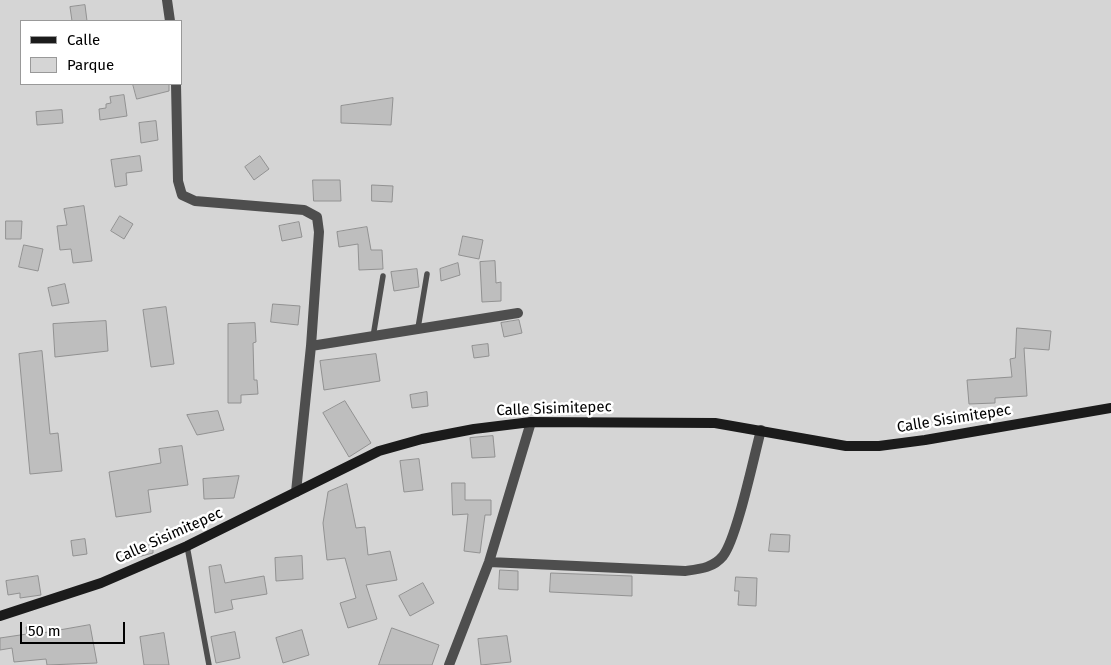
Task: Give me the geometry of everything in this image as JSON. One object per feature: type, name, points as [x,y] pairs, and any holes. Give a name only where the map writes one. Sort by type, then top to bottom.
[{"type":"street","points":[[167,0],[170,20]]},
{"type":"street","points":[[176,85],[178,181],[182,195],[195,201],[304,210],[317,217],[319,232],[311,346],[296,492]]},
{"type":"street","points":[[311,346],[518,313]]},
{"type":"street","name":"Calle Sisimitepec","points":[[0,616],[101,583],[187,546],[379,451],[422,438],[532,422],[668,421],[715,423],[846,446],[879,446],[925,440],[1111,408]]},
{"type":"street","points":[[449,665],[489,562],[532,422]]},
{"type":"street","points":[[489,562],[685,571],[709,568],[724,555],[732,535],[761,430]]},
{"type":"lane","points":[[418,328],[427,274]]},
{"type":"lane","points":[[373,337],[382,276]]},
{"type":"lane","points":[[187,546],[209,665]]},
{"type":"green space","points":[[0,0],[1111,0],[1111,665],[0,665]]},
{"type":"building","points":[[85,5],[87,20],[72,20],[70,7]]},
{"type":"building","points":[[133,85],[169,85],[169,91],[137,99]]},
{"type":"building","points":[[124,95],[127,116],[100,120],[99,109],[106,108],[106,104],[111,103],[110,97]]},
{"type":"building","points":[[393,98],[391,125],[341,123],[341,106]]},
{"type":"building","points":[[62,110],[63,123],[37,125],[36,112]]},
{"type":"building","points":[[156,121],[158,140],[141,143],[139,123]]},
{"type":"building","points":[[140,156],[142,171],[126,173],[127,185],[115,187],[111,160]]},
{"type":"building","points":[[260,156],[269,169],[254,180],[245,167]]},
{"type":"building","points":[[313,180],[340,180],[341,201],[314,201]]},
{"type":"building","points":[[372,185],[393,186],[392,202],[372,201]]},
{"type":"building","points":[[84,206],[92,261],[73,263],[71,249],[60,250],[57,226],[67,225],[64,209]]},
{"type":"building","points":[[120,216],[133,224],[124,239],[111,231]]},
{"type":"building","points":[[6,221],[22,221],[21,239],[6,239]]},
{"type":"building","points":[[299,222],[302,237],[282,241],[279,226]]},
{"type":"building","points":[[367,227],[371,250],[382,250],[383,269],[359,270],[358,244],[339,247],[337,232]]},
{"type":"building","points":[[463,236],[483,240],[479,259],[459,255]]},
{"type":"building","points":[[24,245],[43,249],[38,271],[19,267]]},
{"type":"building","points":[[495,261],[496,283],[501,282],[501,301],[482,302],[480,262]]},
{"type":"building","points":[[458,263],[460,275],[441,281],[440,269]]},
{"type":"building","points":[[417,269],[419,287],[394,291],[391,272]]},
{"type":"building","points":[[65,284],[69,303],[52,306],[48,288]]},
{"type":"building","points":[[273,304],[300,306],[298,325],[271,322]]},
{"type":"building","points":[[166,307],[174,364],[151,367],[143,310]]},
{"type":"building","points":[[519,320],[522,333],[504,337],[501,323]]},
{"type":"building","points":[[106,321],[108,351],[55,357],[53,324]]},
{"type":"building","points":[[255,323],[256,342],[253,343],[254,380],[257,380],[258,394],[241,395],[241,403],[228,403],[228,324]]},
{"type":"building","points":[[1017,328],[1051,331],[1049,350],[1024,348],[1027,396],[995,398],[995,403],[969,404],[967,380],[1012,377],[1010,359],[1015,358]]},
{"type":"building","points":[[488,344],[489,356],[474,358],[472,346]]},
{"type":"building","points":[[42,351],[50,434],[58,433],[62,471],[30,474],[19,354]]},
{"type":"building","points":[[376,354],[380,381],[324,390],[320,361]]},
{"type":"building","points":[[427,392],[428,406],[412,408],[410,395]]},
{"type":"building","points":[[345,401],[371,443],[349,457],[323,413]]},
{"type":"building","points":[[218,411],[224,430],[197,435],[187,415]]},
{"type":"building","points":[[493,436],[495,457],[472,458],[470,438]]},
{"type":"building","points":[[182,446],[188,485],[148,490],[151,512],[116,517],[109,472],[161,463],[159,449]]},
{"type":"building","points":[[419,459],[423,490],[404,492],[400,461]]},
{"type":"building","points":[[239,476],[234,498],[204,499],[203,479]]},
{"type":"building","points":[[452,483],[465,483],[465,500],[491,500],[491,515],[485,515],[480,553],[464,551],[468,514],[453,515]]},
{"type":"building","points":[[347,484],[356,528],[365,527],[368,555],[390,551],[397,580],[366,585],[377,619],[348,628],[340,603],[356,598],[345,558],[327,560],[323,523],[328,492]]},
{"type":"building","points":[[771,534],[790,535],[789,552],[769,551]]},
{"type":"building","points":[[85,539],[87,554],[73,556],[71,541]]},
{"type":"building","points":[[153,545],[153,553],[134,558],[133,547]]},
{"type":"building","points":[[302,556],[303,579],[276,581],[275,558]]},
{"type":"building","points":[[221,565],[225,583],[264,576],[267,594],[231,600],[233,609],[215,613],[209,567]]},
{"type":"building","points":[[500,570],[518,571],[518,590],[499,589]]},
{"type":"building","points":[[551,573],[632,576],[632,596],[550,592]]},
{"type":"building","points":[[38,576],[41,595],[20,598],[20,593],[8,595],[6,581]]},
{"type":"building","points":[[736,577],[757,578],[756,606],[738,605],[739,591],[735,591]]},
{"type":"building","points":[[423,583],[434,603],[410,616],[399,596]]},
{"type":"building","points":[[90,625],[97,663],[47,665],[46,659],[14,662],[12,648],[0,650],[0,638],[27,634],[26,627],[39,626],[40,633]]},
{"type":"building","points":[[392,628],[439,645],[432,665],[379,665]]},
{"type":"building","points":[[302,630],[309,655],[283,663],[276,638]]},
{"type":"building","points":[[235,632],[240,658],[216,663],[211,637]]},
{"type":"building","points":[[164,633],[169,665],[144,665],[140,637]]},
{"type":"building","points":[[507,636],[511,662],[481,665],[478,639]]}]
